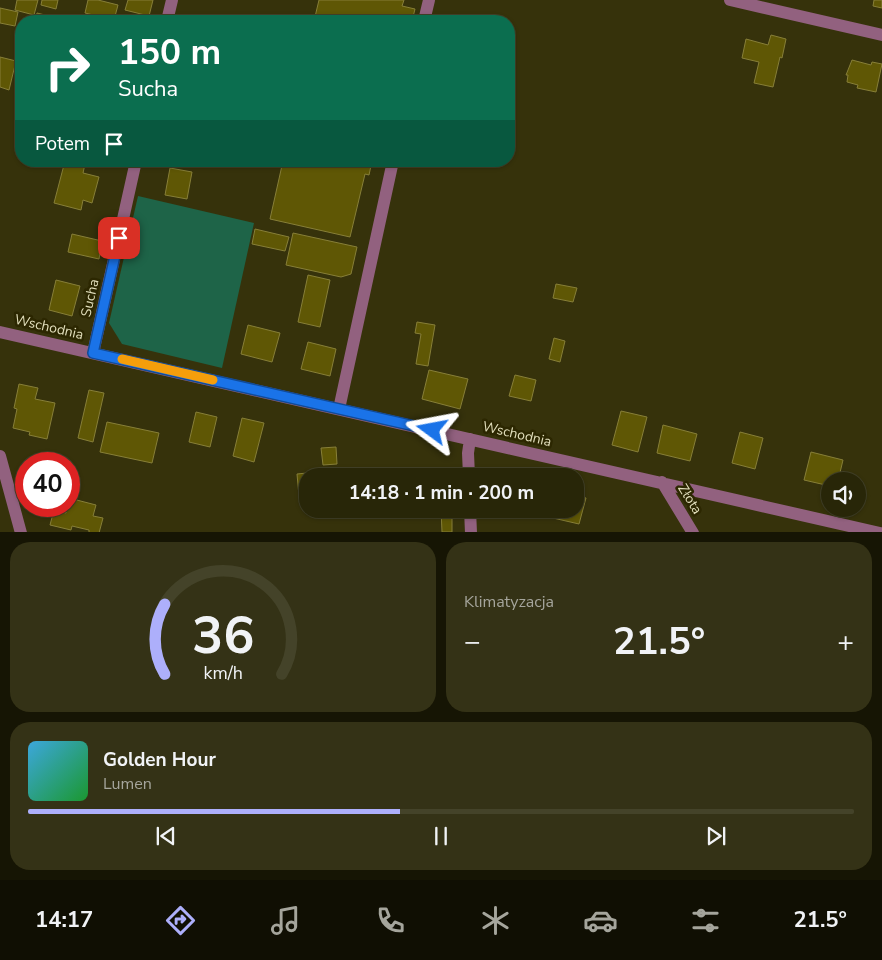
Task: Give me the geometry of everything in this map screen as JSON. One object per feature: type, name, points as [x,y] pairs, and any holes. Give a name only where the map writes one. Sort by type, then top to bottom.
[{"type":"street","points":[[168,15],[172,0]]},
{"type":"street","points":[[425,15],[429,0]]},
{"type":"street","points":[[730,0],[882,35]]},
{"type":"street","name":"Sucha","points":[[93,353],[135,167]]},
{"type":"street","points":[[339,409],[392,167]]},
{"type":"street","name":"Wschodnia","points":[[0,332],[880,532]]},
{"type":"street","points":[[469,468],[470,439]]},
{"type":"street","points":[[0,456],[21,532]]},
{"type":"street","name":"Złota","points":[[662,482],[693,532]]},
{"type":"street","points":[[470,518],[471,532]]},
{"type":"green space","points":[[138,196],[254,223],[222,368],[122,344],[109,323]]},
{"type":"building","points":[[17,0],[38,0],[34,15],[15,10]]},
{"type":"building","points":[[42,0],[58,0],[56,9],[41,5]]},
{"type":"building","points":[[88,0],[98,0],[118,5],[115,15],[85,13]]},
{"type":"building","points":[[128,0],[153,0],[149,15],[125,10]]},
{"type":"building","points":[[319,0],[404,0],[402,6],[415,9],[414,15],[315,15]]},
{"type":"building","points":[[874,0],[882,0],[882,8],[873,6]]},
{"type":"building","points":[[0,8],[18,12],[17,15],[15,15],[15,26],[0,23]]},
{"type":"building","points":[[771,35],[786,39],[773,87],[754,83],[759,62],[742,58],[746,39],[768,45]]},
{"type":"building","points":[[0,57],[15,61],[9,90],[0,87]]},
{"type":"building","points":[[852,60],[871,65],[872,62],[882,64],[876,92],[857,88],[858,85],[847,82],[848,75],[846,75]]},
{"type":"building","points":[[63,167],[84,167],[83,173],[99,177],[92,203],[83,200],[81,210],[54,203]]},
{"type":"building","points":[[282,167],[371,167],[369,175],[365,174],[350,237],[270,219]]},
{"type":"building","points":[[170,168],[192,172],[187,199],[165,195]]},
{"type":"building","points":[[255,229],[289,237],[285,251],[252,244]]},
{"type":"building","points":[[293,233],[357,247],[351,274],[341,277],[286,265]]},
{"type":"building","points":[[72,234],[102,241],[99,259],[68,252]]},
{"type":"building","points":[[308,275],[330,280],[320,327],[298,322]]},
{"type":"building","points":[[56,280],[80,286],[72,316],[49,310]]},
{"type":"building","points":[[556,284],[577,288],[573,302],[553,298]]},
{"type":"building","points":[[417,322],[435,325],[428,366],[416,364],[421,334],[415,333]]},
{"type":"building","points":[[248,325],[280,333],[272,362],[241,354]]},
{"type":"building","points":[[554,338],[565,341],[560,362],[549,359]]},
{"type":"building","points":[[308,342],[336,349],[330,376],[301,369]]},
{"type":"building","points":[[429,370],[468,379],[460,409],[422,399]]},
{"type":"building","points":[[515,375],[536,380],[531,401],[509,396]]},
{"type":"building","points":[[19,384],[38,388],[35,399],[55,403],[47,439],[29,435],[30,432],[13,428],[17,409],[14,408]]},
{"type":"building","points":[[89,390],[104,393],[93,442],[78,438]]},
{"type":"building","points":[[621,411],[647,417],[638,452],[612,445]]},
{"type":"building","points":[[196,412],[217,417],[210,447],[189,442]]},
{"type":"building","points":[[242,418],[264,423],[254,462],[233,456]]},
{"type":"building","points":[[107,422],[159,433],[152,463],[100,452]]},
{"type":"building","points":[[663,425],[697,434],[690,461],[657,453]]},
{"type":"building","points":[[740,432],[763,438],[755,469],[732,463]]},
{"type":"building","points":[[336,447],[337,464],[323,465],[321,448]]},
{"type":"building","points":[[811,452],[843,460],[840,472],[821,472],[821,484],[804,480]]},
{"type":"building","points":[[297,474],[299,474],[299,496]]},
{"type":"building","points":[[80,501],[96,505],[93,516],[103,518],[99,532],[89,532],[89,530],[72,526],[71,530],[50,525],[52,517],[80,517]]},
{"type":"building","points":[[441,518],[452,518],[452,532],[442,532]]},
{"type":"building","points":[[553,518],[581,518],[579,524]]},
{"type":"slow traffic","points":[[122,359],[213,380]]},
{"type":"route","points":[[119,238],[93,353],[432,430]]}]
